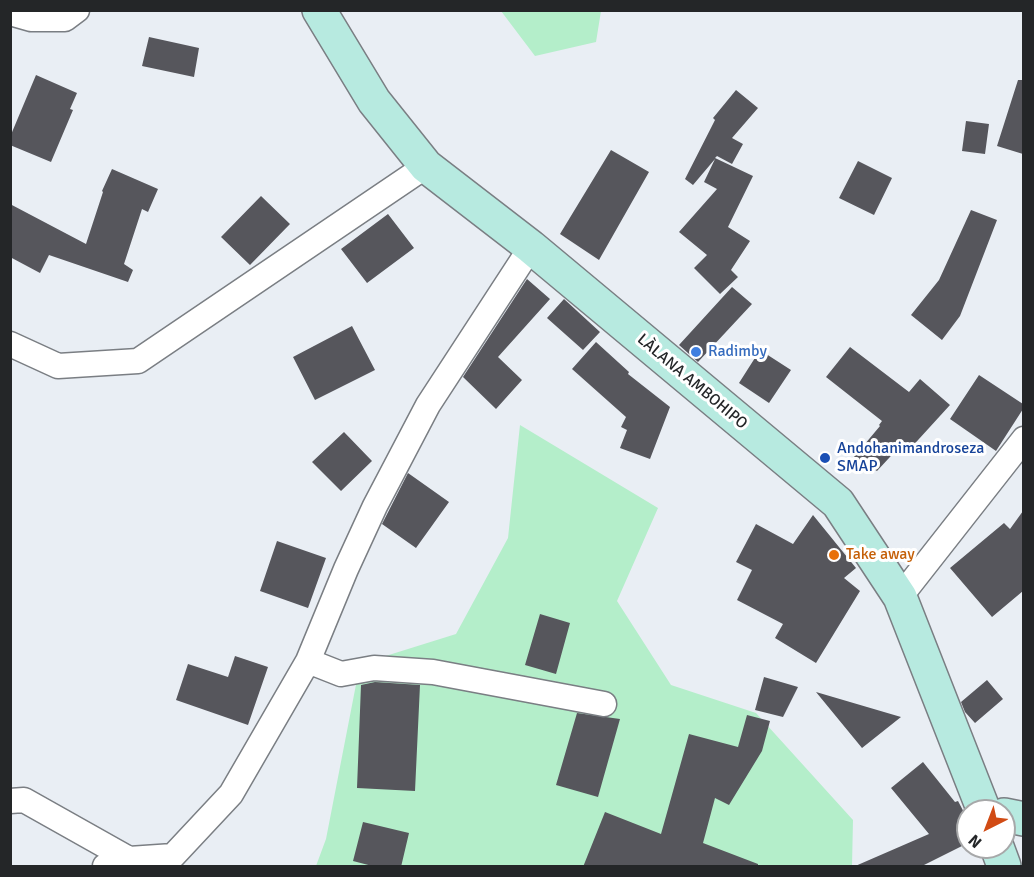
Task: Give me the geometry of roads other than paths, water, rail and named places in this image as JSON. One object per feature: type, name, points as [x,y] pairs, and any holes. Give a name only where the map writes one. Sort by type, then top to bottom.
[{"type":"street","points":[[10,13],[31,19],[65,19],[77,10]]},
{"type":"street","name":"LÀLANA AMBOHIPO","points":[[319,10],[374,100],[426,166],[531,248],[838,502],[900,597],[979,799]]},
{"type":"street","points":[[10,344],[58,366],[138,361],[426,166]]},
{"type":"street","points":[[105,867],[129,859],[173,856],[231,794],[308,661],[375,506],[428,405],[531,248]]},
{"type":"street","points":[[900,597],[1023,439]]},
{"type":"street","points":[[308,661],[341,674],[374,668],[433,672],[604,704]]},
{"type":"street","points":[[10,801],[24,800],[129,859]]},
{"type":"place","name":"Radimby","points":[[696,352]]},
{"type":"place","name":"Andohanimandroseza SMAP","points":[[825,458]]},
{"type":"place","name":"Take away","points":[[834,555]]}]
